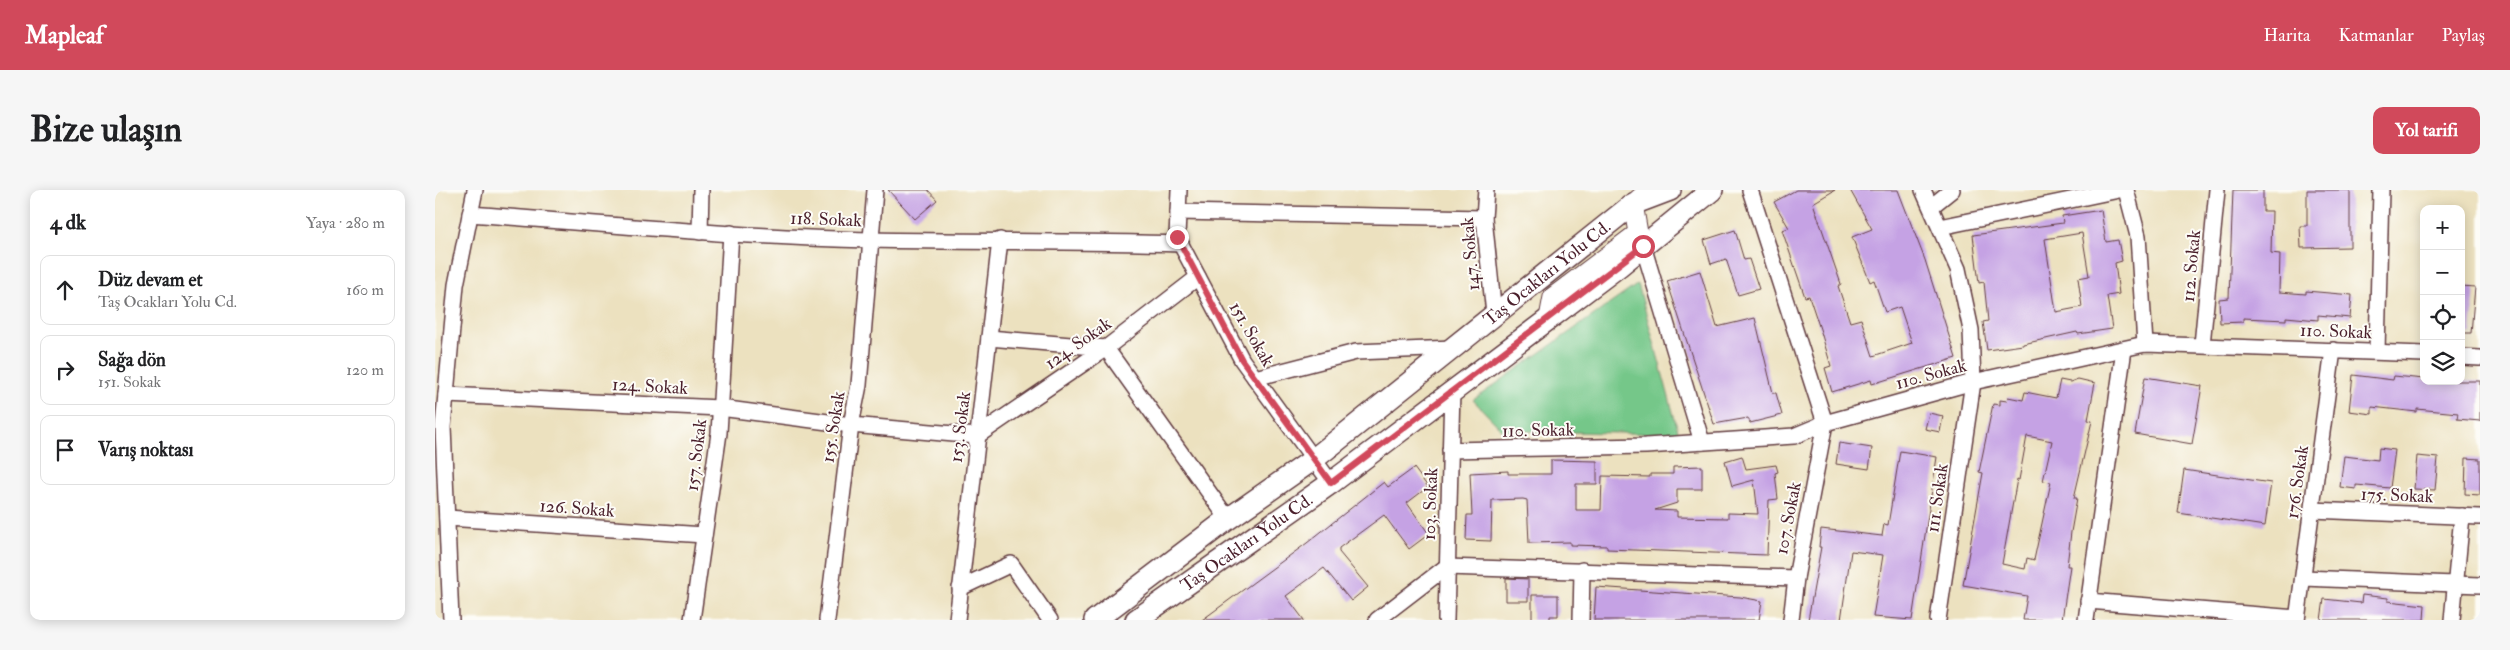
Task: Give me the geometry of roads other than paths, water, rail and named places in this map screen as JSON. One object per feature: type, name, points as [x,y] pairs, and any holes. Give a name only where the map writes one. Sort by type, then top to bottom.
[{"type":"main road","name":"Taş Ocakları Yolu Cd.","points":[[1095,620],[1227,519],[1314,459],[1453,348],[1633,197],[1670,190]]},
{"type":"main road","name":"Taş Ocakları Yolu Cd.","points":[[1135,620],[1331,483],[1643,246],[1712,190]]},
{"type":"street","points":[[451,620],[447,518],[439,427],[446,395],[455,285],[475,190]]},
{"type":"street","points":[[700,232],[701,190]]},
{"type":"street","name":"155. Sokak","points":[[827,620],[851,425],[859,385],[875,190]]},
{"type":"street","name":"151. Sokak","points":[[1179,190],[1177,237],[1242,360],[1331,483]]},
{"type":"street","name":"147. Sokak","points":[[1486,190],[1484,218],[1494,314]]},
{"type":"street","points":[[1549,318],[1553,297],[1638,233],[1633,197],[1650,190]]},
{"type":"street","points":[[1750,190],[1825,423]]},
{"type":"street","name":"111. Sokak","points":[[1923,190],[1958,269],[1971,330],[1973,382],[1938,620]]},
{"type":"street","points":[[1931,206],[1952,190]]},
{"type":"street","points":[[1940,227],[2119,190]]},
{"type":"street","points":[[2126,190],[2138,236],[2145,344]]},
{"type":"street","name":"112. Sokak","points":[[2202,345],[2217,190]]},
{"type":"street","points":[[2377,351],[2381,190]]},
{"type":"street","points":[[1178,212],[1484,218]]},
{"type":"street","name":"118. Sokak","points":[[470,214],[700,232],[870,240],[1000,240],[1181,244]]},
{"type":"street","name":"157. Sokak","points":[[692,620],[719,433],[731,234]]},
{"type":"street","name":"153. Sokak","points":[[957,620],[1000,240]]},
{"type":"street","points":[[1643,246],[1702,442]]},
{"type":"street","name":"124. Sokak","points":[[446,395],[720,408],[851,425],[977,436],[1105,348],[1198,277]]},
{"type":"street","points":[[989,338],[1105,348],[1227,519]]},
{"type":"street","name":"110. Sokak","points":[[1450,450],[1646,446],[1794,436],[1825,423],[1973,382],[2145,344],[2420,354]]},
{"type":"street","points":[[1255,378],[1356,352],[1453,348]]},
{"type":"street","points":[[2086,620],[2124,349]]},
{"type":"street","name":"176. Sokak","points":[[2297,619],[2333,350]]},
{"type":"street","points":[[2465,357],[2480,358]]},
{"type":"street","name":"103. Sokak","points":[[1446,620],[1452,390]]},
{"type":"street","name":"107. Sokak","points":[[1791,620],[1796,578],[1825,423]]},
{"type":"street","name":"175. Sokak","points":[[2312,510],[2480,517]]},
{"type":"street","points":[[2452,620],[2462,516]]},
{"type":"street","name":"126. Sokak","points":[[447,518],[704,535]]},
{"type":"street","points":[[960,588],[1011,564],[1050,620]]},
{"type":"street","points":[[1377,620],[1446,567],[1796,578]]},
{"type":"street","points":[[1581,620],[1582,570]]},
{"type":"street","points":[[2303,578],[2480,584]]},
{"type":"street","points":[[2088,601],[2297,619]]}]
